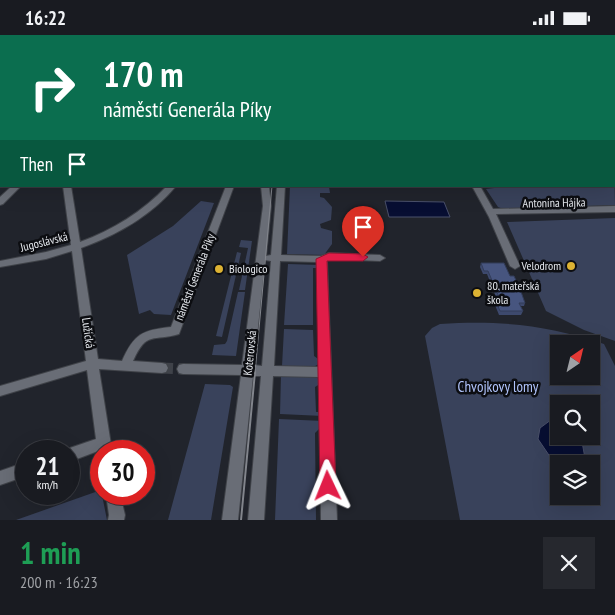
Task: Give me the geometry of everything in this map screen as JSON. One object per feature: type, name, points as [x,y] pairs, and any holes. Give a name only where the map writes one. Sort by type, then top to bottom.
[{"type":"street","points":[[0,202],[16,187]]},
{"type":"street","name":"Lužická","points":[[67,187],[103,440]]},
{"type":"street","name":"Jugoslávská","points":[[0,264],[76,247],[135,219],[164,196],[171,187]]},
{"type":"street","name":"náměstí Generála Píky","points":[[125,366],[136,342],[147,333],[175,331],[230,187]]},
{"type":"street","name":"Koterovská","points":[[230,520],[267,206],[265,187]]},
{"type":"street","name":"Koterovská","points":[[256,520],[281,187]]},
{"type":"street","points":[[477,187],[492,215],[515,266]]},
{"type":"street","name":"Antonína Hájka","points":[[492,215],[615,209]]},
{"type":"street","name":"Antonína Hájka","points":[[492,215],[615,214]]},
{"type":"street","points":[[261,258],[322,259],[329,256],[380,258]]},
{"type":"street","points":[[322,259],[329,520]]},
{"type":"street","points":[[0,391],[92,364],[162,368]]},
{"type":"street","points":[[183,369],[325,372]]},
{"type":"street","points":[[0,478],[15,473]]},
{"type":"street","points":[[116,505],[118,515],[116,520]]},
{"type":"green space","points":[[290,187],[329,187],[330,193],[320,193],[320,197],[324,198],[332,207],[331,220],[320,224],[321,228],[332,231],[332,244],[324,255],[287,254]]},
{"type":"green space","points":[[502,187],[615,187],[615,205],[503,209],[498,207],[486,189]]},
{"type":"green space","points":[[201,201],[214,203],[171,315],[154,314],[150,310],[139,314],[127,255],[173,226]]},
{"type":"green space","name":"Velodrom","points":[[615,218],[615,341],[584,330],[546,311],[507,222]]},
{"type":"green space","points":[[241,240],[252,241],[245,290],[239,290],[248,248],[239,247]]},
{"type":"green space","points":[[237,252],[241,253],[222,337],[216,336]]},
{"type":"green space","points":[[288,264],[319,265],[319,268],[313,268],[313,325],[284,325]]},
{"type":"green space","points":[[238,292],[245,292],[236,356],[212,355],[214,345],[225,344],[227,341]]},
{"type":"green space","name":"Chvojkovy lomy","points":[[462,323],[523,325],[573,335],[550,335],[550,385],[600,385],[600,343],[604,344],[615,366],[615,520],[460,520],[425,336],[432,328],[440,324]]},
{"type":"green space","points":[[284,329],[313,330],[314,356],[321,361],[314,367],[309,368],[282,366]]},
{"type":"green space","points":[[281,375],[309,376],[323,382],[315,387],[316,412],[322,412],[323,416],[280,414]]},
{"type":"green space","points":[[205,384],[230,385],[233,387],[211,520],[168,520]]},
{"type":"green space","points":[[279,419],[323,421],[323,425],[315,433],[316,520],[275,520]]},
{"type":"green space","points":[[90,494],[90,505],[104,505],[107,520],[16,520],[58,505],[80,505],[80,497]]},
{"type":"shaded area","points":[[385,201],[444,202],[450,217],[389,217]]},
{"type":"shaded area","points":[[550,421],[550,445],[583,445],[584,455],[550,455],[550,457],[538,439],[540,428]]},
{"type":"building","name":"80. mateřská škola","points":[[481,263],[504,263],[510,276],[514,276],[520,289],[525,303],[519,303],[523,311],[500,311],[494,297],[499,297],[488,271],[484,271]]},
{"type":"tunnel","points":[[162,368],[183,369]]},
{"type":"tram line","points":[[255,373],[272,187]]},
{"type":"tram line","points":[[241,520],[255,372]]},
{"type":"place","name":"Velodrom","points":[[571,266]]},
{"type":"place","name":"Biologico","points":[[219,269]]},
{"type":"place","name":"80. mateřská škola","points":[[477,293]]},
{"type":"route","points":[[328,486],[322,259],[329,256],[363,257]]}]
